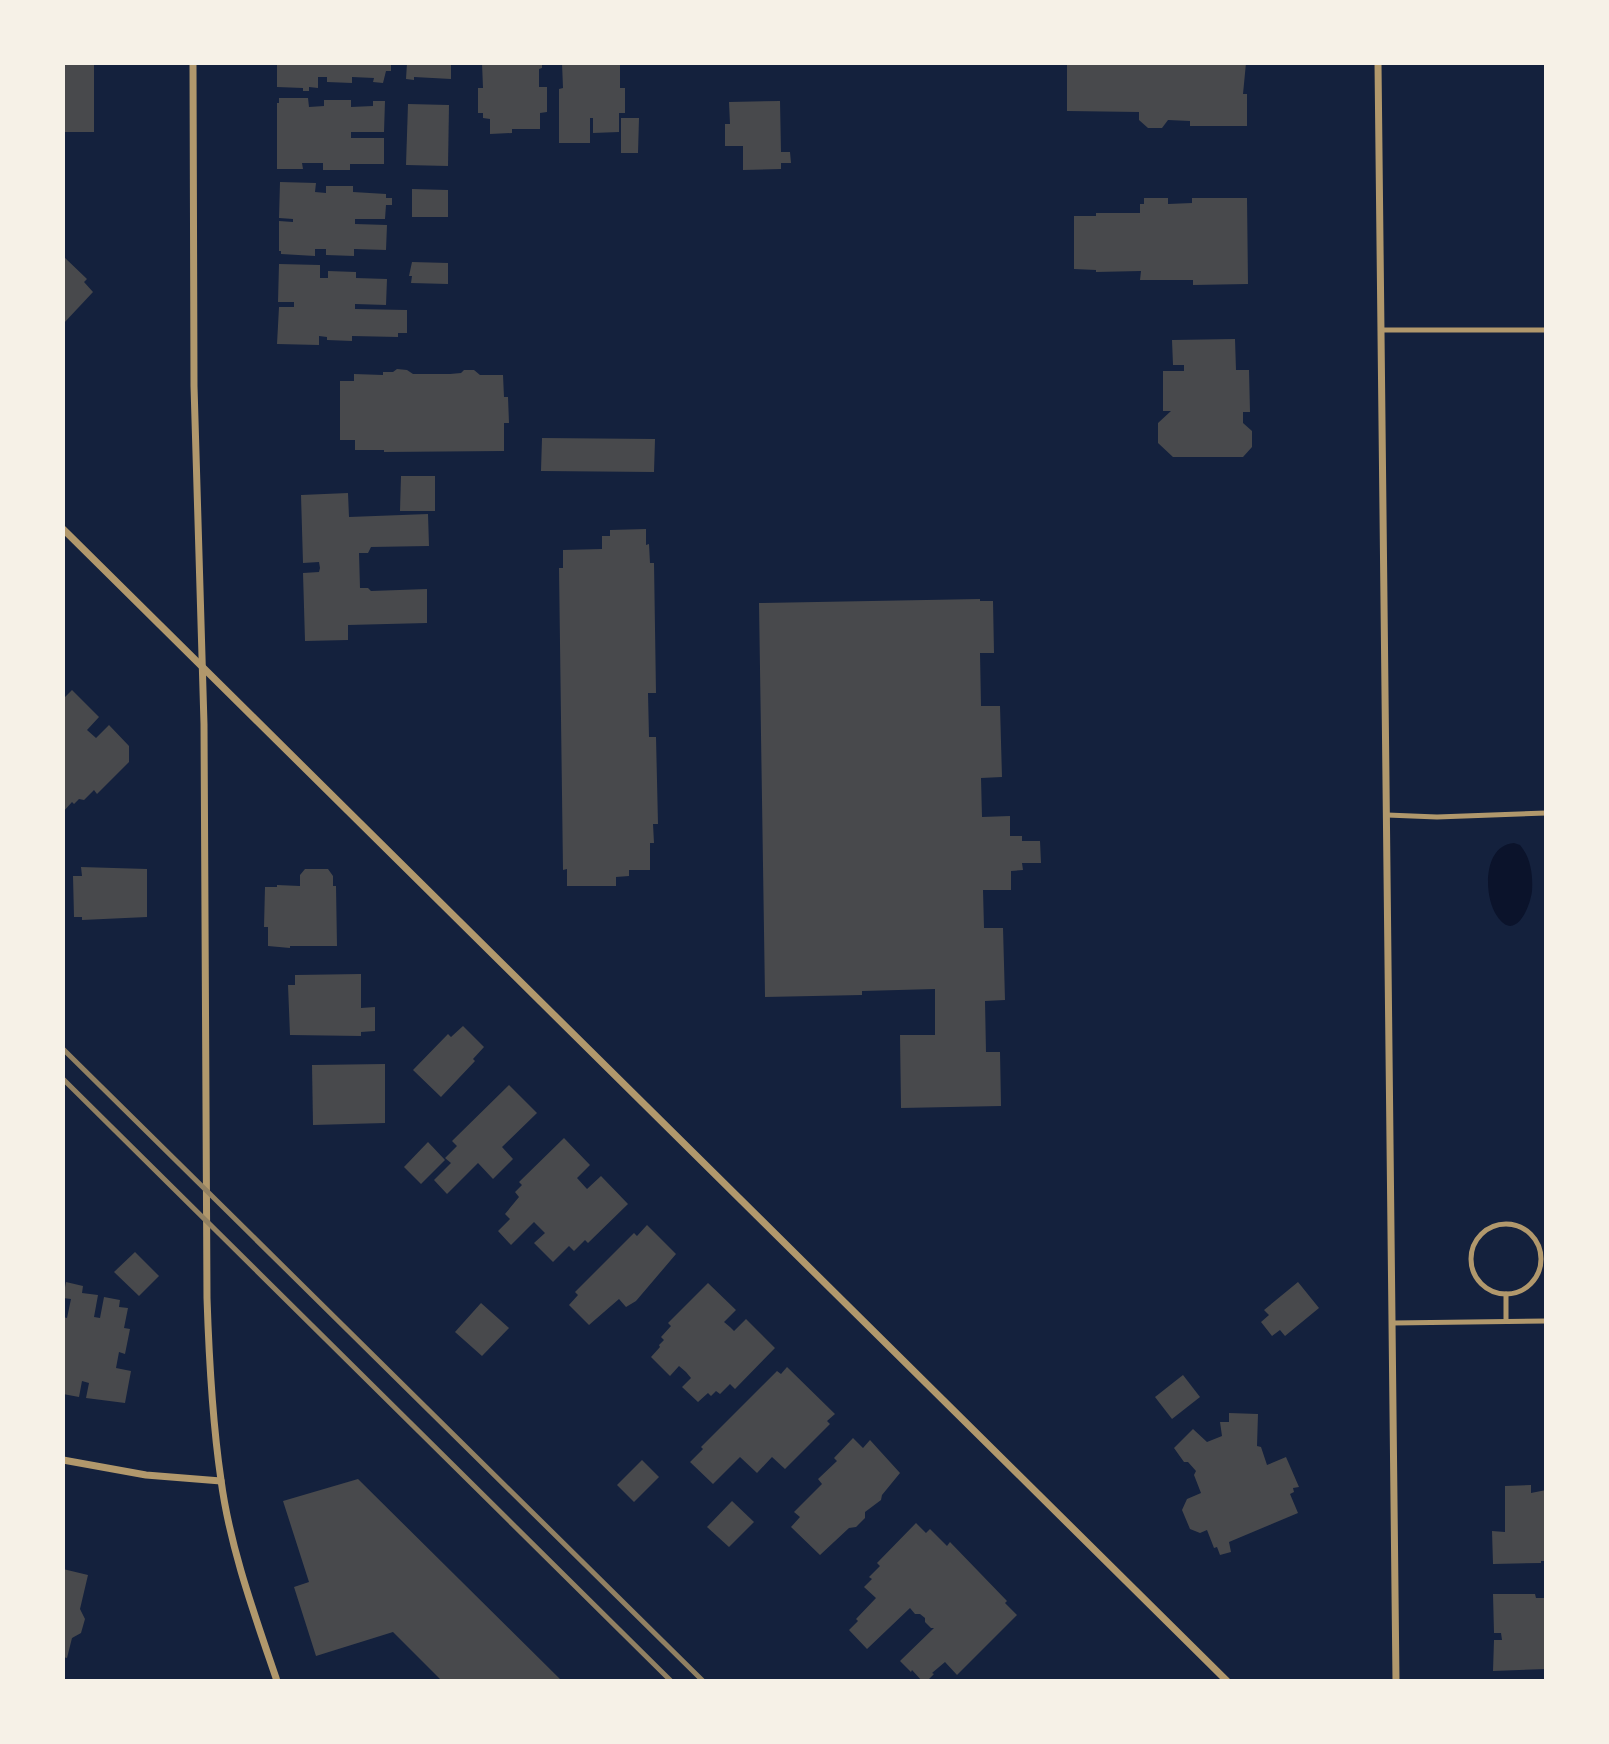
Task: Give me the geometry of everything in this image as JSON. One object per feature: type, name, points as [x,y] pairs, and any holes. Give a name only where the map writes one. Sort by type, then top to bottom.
[{"type":"street","points":[[193,63],[194,386],[204,738],[209,1366],[221,1481],[236,1551],[277,1681]]},
{"type":"street","points":[[1378,63],[1396,1681]]},
{"type":"street","points":[[63,529],[1227,1681]]},
{"type":"street","points":[[63,1460],[146,1475],[221,1481]]},
{"type":"lane","points":[[1381,330],[1546,330]]},
{"type":"lane","points":[[1387,815],[1437,817],[1546,813]]},
{"type":"lane","points":[[1506,1224],[1517,1226],[1534,1238],[1541,1259],[1534,1280],[1517,1293],[1506,1294],[1485,1287],[1472,1270],[1471,1258],[1478,1238],[1486,1230],[1495,1225],[1506,1224]]},
{"type":"lane","points":[[1506,1294],[1506,1321]]},
{"type":"lane","points":[[1393,1323],[1546,1321]]},
{"type":"water","points":[[1514,843],[1520,845],[1529,861],[1532,891],[1525,914],[1510,926],[1497,916],[1492,907],[1488,885],[1491,862],[1496,852]]},
{"type":"building","points":[[63,63],[94,63],[94,132],[63,132]]},
{"type":"building","points":[[277,63],[386,63],[391,64],[391,71],[386,71],[383,83],[373,82],[374,78],[352,77],[352,83],[327,82],[327,77],[318,77],[318,88],[309,87],[309,91],[303,91],[303,88],[277,87]]},
{"type":"building","points":[[407,63],[451,63],[451,79],[406,79]]},
{"type":"building","points":[[482,63],[542,63],[542,68],[539,69],[539,87],[547,87],[547,112],[540,113],[540,129],[512,129],[512,133],[490,134],[490,119],[483,118],[483,113],[478,113],[478,88],[483,88]]},
{"type":"building","points":[[562,63],[620,63],[620,88],[625,88],[625,113],[619,113],[619,132],[593,133],[593,118],[590,118],[590,143],[559,143]]},
{"type":"building","points":[[1067,63],[1246,63],[1243,94],[1247,94],[1247,126],[1190,126],[1190,121],[1168,120],[1162,128],[1148,128],[1139,120],[1139,112],[1067,111]]},
{"type":"building","points":[[279,98],[308,98],[309,107],[324,106],[324,100],[351,100],[351,107],[373,106],[373,101],[385,101],[384,132],[351,132],[351,138],[384,138],[384,164],[350,164],[350,170],[323,170],[323,163],[302,163],[303,169],[277,169]]},
{"type":"building","points":[[780,101],[781,152],[790,152],[791,163],[781,163],[781,169],[743,170],[743,146],[725,146],[725,124],[730,124],[729,102]]},
{"type":"building","points":[[408,104],[449,105],[448,166],[406,165]]},
{"type":"building","points":[[621,118],[639,118],[638,153],[621,153]]},
{"type":"building","points":[[280,182],[316,183],[315,192],[326,193],[326,186],[353,186],[353,192],[386,194],[386,198],[392,198],[392,205],[386,205],[385,219],[355,219],[355,224],[387,225],[386,250],[354,249],[354,256],[326,255],[326,249],[315,249],[315,256],[281,254],[279,221],[293,222],[293,219],[279,218]]},
{"type":"building","points":[[412,189],[448,190],[448,217],[412,217]]},
{"type":"building","points":[[1144,198],[1168,198],[1168,204],[1192,203],[1192,198],[1247,198],[1248,284],[1193,285],[1193,280],[1140,280],[1141,271],[1096,272],[1074,269],[1074,216],[1140,213],[1140,204],[1144,204]]},
{"type":"building","points":[[63,256],[87,279],[84,282],[93,292],[63,324]]},
{"type":"building","points":[[412,262],[448,263],[448,284],[411,283],[412,276],[409,276]]},
{"type":"building","points":[[279,264],[320,265],[320,278],[328,278],[328,271],[356,272],[356,278],[387,279],[386,305],[355,304],[355,309],[407,310],[407,333],[398,333],[398,337],[352,336],[352,341],[327,340],[327,337],[319,336],[319,345],[277,344],[279,307],[294,307],[294,302],[278,302]]},
{"type":"building","points":[[1235,339],[1236,370],[1249,370],[1250,412],[1243,412],[1243,423],[1252,431],[1252,447],[1243,457],[1173,457],[1158,443],[1158,423],[1171,411],[1163,411],[1163,371],[1184,371],[1184,365],[1173,365],[1172,340]]},
{"type":"building","points":[[397,369],[413,374],[450,374],[474,370],[480,375],[503,375],[504,397],[508,397],[509,423],[504,423],[504,451],[384,452],[355,450],[355,440],[340,440],[340,381],[354,381],[354,374],[383,375],[383,372]]},
{"type":"building","points":[[542,438],[655,439],[654,472],[541,471]]},
{"type":"building","points":[[401,476],[435,476],[435,511],[400,511]]},
{"type":"building","points":[[348,493],[349,517],[428,514],[429,546],[371,547],[368,553],[359,553],[360,588],[368,588],[371,591],[427,589],[427,623],[348,625],[348,640],[305,641],[303,573],[319,572],[320,568],[319,562],[303,563],[301,495]]},
{"type":"building","points":[[646,529],[650,563],[654,563],[656,693],[648,693],[649,737],[656,737],[658,824],[653,824],[654,843],[650,843],[650,870],[629,870],[629,876],[616,877],[616,886],[567,886],[567,869],[563,870],[559,568],[563,568],[563,550],[602,549],[602,536],[610,536],[610,530]]},
{"type":"building","points":[[980,599],[993,601],[994,653],[980,653],[981,706],[1000,706],[1002,777],[981,778],[982,817],[1010,816],[1010,836],[1022,836],[1022,841],[1040,841],[1041,863],[1022,863],[1023,870],[1011,871],[1011,890],[983,890],[984,928],[1003,928],[1005,1000],[985,1001],[986,1052],[1000,1052],[1001,1106],[901,1108],[900,1035],[935,1035],[935,989],[862,991],[862,995],[765,997],[759,603]]},
{"type":"building","points":[[72,690],[99,717],[87,730],[96,738],[109,725],[129,746],[129,762],[97,794],[94,790],[84,800],[79,799],[74,804],[72,802],[63,812],[63,699]]},
{"type":"building","points":[[81,867],[147,869],[147,917],[82,920],[82,917],[74,917],[73,876],[82,876]]},
{"type":"building","points":[[305,869],[328,869],[333,876],[333,886],[336,886],[337,946],[268,946],[268,927],[264,927],[265,887],[300,886],[300,875]]},
{"type":"building","points":[[361,974],[361,1008],[375,1007],[375,1031],[361,1032],[361,1036],[290,1035],[288,985],[295,985],[295,975]]},
{"type":"building","points":[[463,1026],[484,1047],[473,1059],[475,1061],[441,1097],[413,1070],[448,1034],[451,1037]]},
{"type":"building","points":[[385,1064],[385,1123],[313,1125],[312,1065]]},
{"type":"building","points":[[509,1085],[537,1113],[502,1147],[513,1159],[493,1179],[478,1163],[447,1194],[434,1180],[451,1163],[445,1158],[457,1146],[452,1141]]},
{"type":"building","points":[[564,1138],[590,1165],[577,1178],[587,1189],[601,1176],[628,1204],[588,1243],[585,1240],[574,1251],[569,1246],[553,1262],[534,1243],[545,1233],[534,1222],[511,1245],[498,1231],[510,1219],[505,1214],[519,1197],[515,1192],[522,1185],[519,1182]]},
{"type":"building","points":[[428,1142],[445,1160],[421,1184],[404,1167]]},
{"type":"building","points":[[647,1225],[676,1254],[636,1301],[626,1307],[619,1299],[589,1325],[569,1305],[578,1295],[575,1292],[634,1233],[637,1236]]},
{"type":"building","points":[[135,1252],[159,1276],[139,1296],[114,1272]]},
{"type":"building","points":[[66,1282],[83,1286],[82,1293],[98,1295],[94,1317],[100,1318],[104,1297],[120,1300],[119,1307],[128,1308],[124,1328],[130,1329],[125,1354],[119,1352],[116,1368],[131,1371],[125,1403],[86,1398],[89,1383],[82,1381],[79,1397],[63,1394],[63,1317],[67,1318],[71,1299],[63,1298]]},
{"type":"building","points":[[1298,1282],[1319,1308],[1285,1336],[1280,1330],[1272,1336],[1261,1322],[1269,1315],[1264,1310]]},
{"type":"building","points":[[708,1283],[736,1310],[724,1322],[734,1331],[746,1319],[775,1348],[735,1389],[730,1384],[720,1394],[716,1391],[711,1396],[708,1393],[698,1402],[682,1387],[691,1378],[686,1372],[679,1366],[670,1376],[651,1357],[664,1340],[661,1337],[671,1326],[668,1323]]},
{"type":"building","points":[[481,1303],[509,1328],[482,1356],[455,1332]]},
{"type":"building","points":[[787,1367],[835,1414],[827,1421],[830,1424],[785,1469],[772,1457],[757,1473],[740,1457],[713,1484],[690,1462],[703,1449],[701,1447],[777,1371],[781,1374]]},
{"type":"building","points":[[1183,1375],[1200,1397],[1172,1419],[1155,1397]]},
{"type":"building","points":[[1229,1413],[1258,1414],[1257,1446],[1261,1447],[1267,1465],[1286,1457],[1299,1487],[1293,1488],[1294,1492],[1290,1494],[1298,1513],[1229,1542],[1231,1552],[1220,1555],[1207,1530],[1200,1533],[1190,1529],[1182,1510],[1187,1499],[1201,1493],[1194,1475],[1196,1471],[1188,1462],[1184,1462],[1174,1448],[1193,1429],[1207,1442],[1222,1436],[1220,1422],[1229,1422]]},
{"type":"building","points":[[853,1438],[863,1448],[870,1440],[900,1473],[881,1500],[865,1512],[865,1518],[856,1527],[849,1528],[820,1555],[791,1527],[800,1517],[794,1512],[822,1484],[818,1479],[837,1461],[834,1458]]},
{"type":"building","points":[[642,1460],[659,1477],[634,1502],[617,1485]]},
{"type":"building","points":[[358,1479],[562,1681],[442,1681],[393,1632],[316,1656],[294,1587],[309,1582],[283,1501]]},
{"type":"building","points":[[1531,1485],[1531,1493],[1546,1490],[1546,1561],[1493,1564],[1492,1531],[1505,1532],[1505,1486]]},
{"type":"building","points":[[732,1501],[754,1522],[729,1547],[707,1527]]},
{"type":"building","points":[[916,1523],[926,1533],[930,1529],[947,1546],[950,1542],[1017,1615],[957,1675],[945,1662],[927,1681],[922,1681],[900,1661],[934,1628],[925,1622],[925,1618],[920,1614],[915,1614],[910,1608],[867,1649],[849,1630],[876,1598],[864,1587],[880,1566],[877,1563]]},
{"type":"building","points":[[63,1569],[88,1575],[80,1609],[85,1619],[81,1633],[72,1638],[67,1658],[63,1657]]},
{"type":"building","points":[[1493,1594],[1535,1594],[1536,1598],[1546,1598],[1546,1669],[1493,1671],[1494,1640],[1502,1640],[1501,1633],[1494,1633]]},
{"type":"railway","points":[[63,1049],[703,1681]]},
{"type":"railway","points":[[63,1079],[671,1681]]}]
